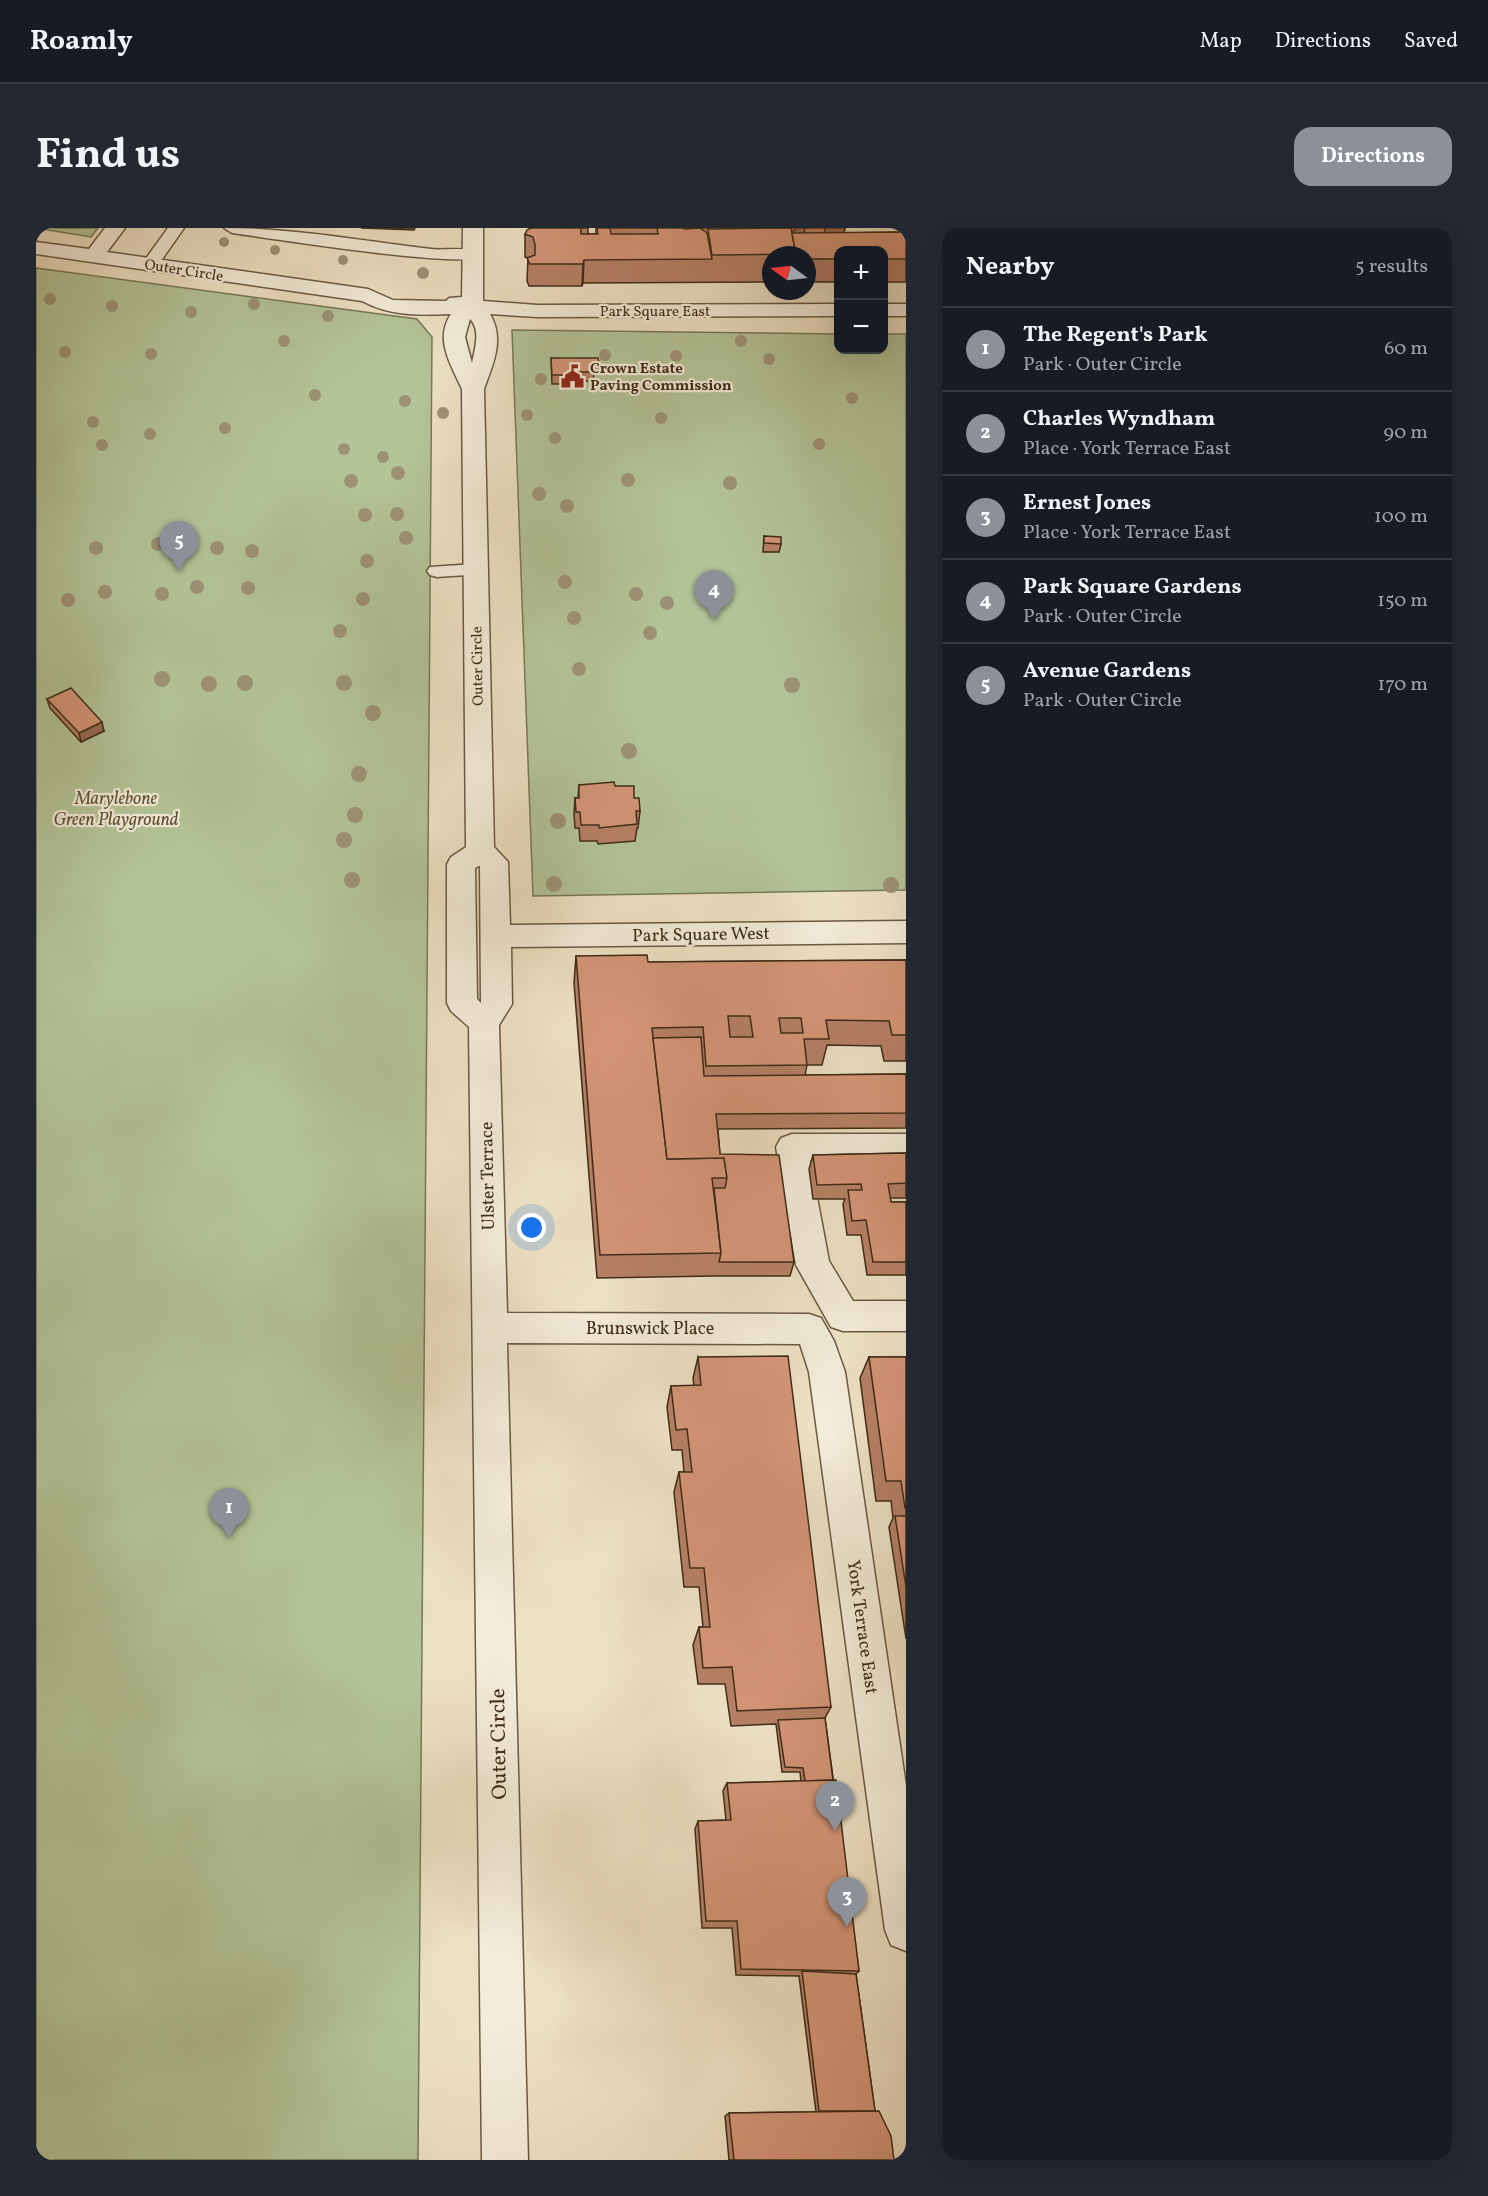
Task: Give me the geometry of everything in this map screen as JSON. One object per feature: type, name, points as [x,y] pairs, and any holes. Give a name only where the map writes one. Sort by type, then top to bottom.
[{"type":"street","points":[[94,256],[115,228]]},
{"type":"street","points":[[472,307],[473,228]]},
{"type":"street","name":"Outer Circle","points":[[36,248],[368,295],[388,306],[410,309],[472,307],[486,322],[488,337],[486,352],[473,389],[480,851]]},
{"type":"street","name":"Outer Circle","points":[[472,307],[458,319],[455,337],[456,352],[473,389]]},
{"type":"street","name":"Park Square East","points":[[472,307],[537,311],[834,310]]},
{"type":"street","points":[[888,310],[906,310]]},
{"type":"street","points":[[484,1023],[462,1003],[461,864],[480,851],[494,862],[495,936]]},
{"type":"street","name":"Park Square West","points":[[495,936],[906,932]]},
{"type":"street","name":"Ulster Terrace","points":[[491,1328],[484,1023],[497,1004],[495,936]]},
{"type":"street","name":"York Terrace East","points":[[906,1147],[792,1147],[807,1243],[826,1322],[817,1341],[827,1372],[906,1930]]},
{"type":"street","name":"Brunswick Place","points":[[491,1328],[826,1322],[906,1316]]},
{"type":"street","name":"Outer Circle","points":[[491,1328],[505,2160]]},
{"type":"lane","points":[[150,264],[176,228]]},
{"type":"lane","points":[[232,228],[435,255],[472,256]]},
{"type":"lane","points":[[437,571],[476,570]]},
{"type":"green space","points":[[36,228],[98,228],[91,237]]},
{"type":"green space","name":"Marylebone Green Playground","points":[[36,268],[417,319],[432,337],[418,2160],[36,2160]]},
{"type":"green space","points":[[512,330],[834,334],[834,354],[888,354],[888,334],[906,334],[906,890],[533,896]]},
{"type":"building","points":[[531,228],[581,228],[581,234],[598,234],[597,228],[610,228],[611,234],[658,234],[657,228],[700,228],[707,233],[712,259],[584,260],[583,264],[530,264],[527,258],[535,255],[535,245],[533,237],[525,234]]},
{"type":"building","points":[[791,228],[794,246],[762,246],[762,254],[712,255],[708,229]]},
{"type":"building","points":[[906,232],[906,259],[888,259],[888,246],[834,246],[834,259],[816,259],[816,246],[794,246],[792,233]]},
{"type":"building","points":[[551,358],[598,358],[599,364],[593,364],[594,372],[580,372],[581,375],[552,375]]},
{"type":"building","points":[[764,536],[781,537],[781,544],[764,543]]},
{"type":"building","points":[[71,688],[102,722],[79,733],[47,699]]},
{"type":"building","points":[[614,782],[615,786],[634,786],[634,798],[639,798],[640,811],[636,811],[637,824],[599,828],[599,825],[581,825],[580,812],[576,812],[575,798],[579,798],[579,785]]},
{"type":"building","points":[[647,955],[648,962],[906,960],[906,1035],[892,1035],[889,1021],[826,1020],[829,1039],[804,1039],[807,1065],[706,1066],[703,1027],[652,1028],[667,1159],[724,1158],[727,1178],[712,1178],[721,1253],[600,1255],[576,956]],"holes":[[[728,1016],[750,1016],[753,1037],[730,1037]],[[779,1018],[801,1018],[803,1033],[781,1033]]]},
{"type":"building","points":[[701,1037],[704,1076],[906,1074],[906,1113],[716,1114],[720,1154],[779,1155],[794,1262],[719,1262],[721,1253],[714,1188],[725,1188],[727,1178],[724,1158],[667,1159],[653,1038]]},
{"type":"building","points":[[906,1153],[906,1183],[888,1184],[891,1202],[906,1202],[906,1262],[873,1262],[866,1220],[852,1221],[848,1190],[862,1190],[861,1184],[817,1185],[813,1155]]},
{"type":"building","points":[[788,1356],[831,1707],[737,1711],[732,1667],[703,1668],[699,1627],[710,1627],[704,1568],[690,1568],[679,1472],[692,1472],[687,1429],[676,1430],[671,1386],[701,1385],[698,1357]]},
{"type":"building","points":[[869,1357],[906,1357],[906,1508],[901,1481],[886,1481]]},
{"type":"building","points":[[895,1516],[906,1516],[906,1587]]},
{"type":"building","points":[[825,1718],[833,1780],[805,1781],[803,1768],[785,1767],[778,1720]]},
{"type":"building","points":[[836,1780],[859,1971],[741,1969],[737,1921],[706,1921],[698,1821],[731,1820],[727,1783]]},
{"type":"building","points":[[802,1971],[856,1974],[875,2111],[819,2111]]},
{"type":"building","points":[[879,2111],[891,2136],[894,2160],[734,2160],[729,2113]]},
{"type":"place","name":"Crown Estate Paving Commission","points":[[572,377]]},
{"type":"place","name":"Avenue Gardens","points":[[179,571]]},
{"type":"place","name":"Park Square Gardens","points":[[714,620]]},
{"type":"place","name":"The Regent's Park","points":[[229,1538]]},
{"type":"place","name":"Charles Wyndham","points":[[835,1831]]},
{"type":"place","name":"Ernest Jones","points":[[847,1927]]}]
